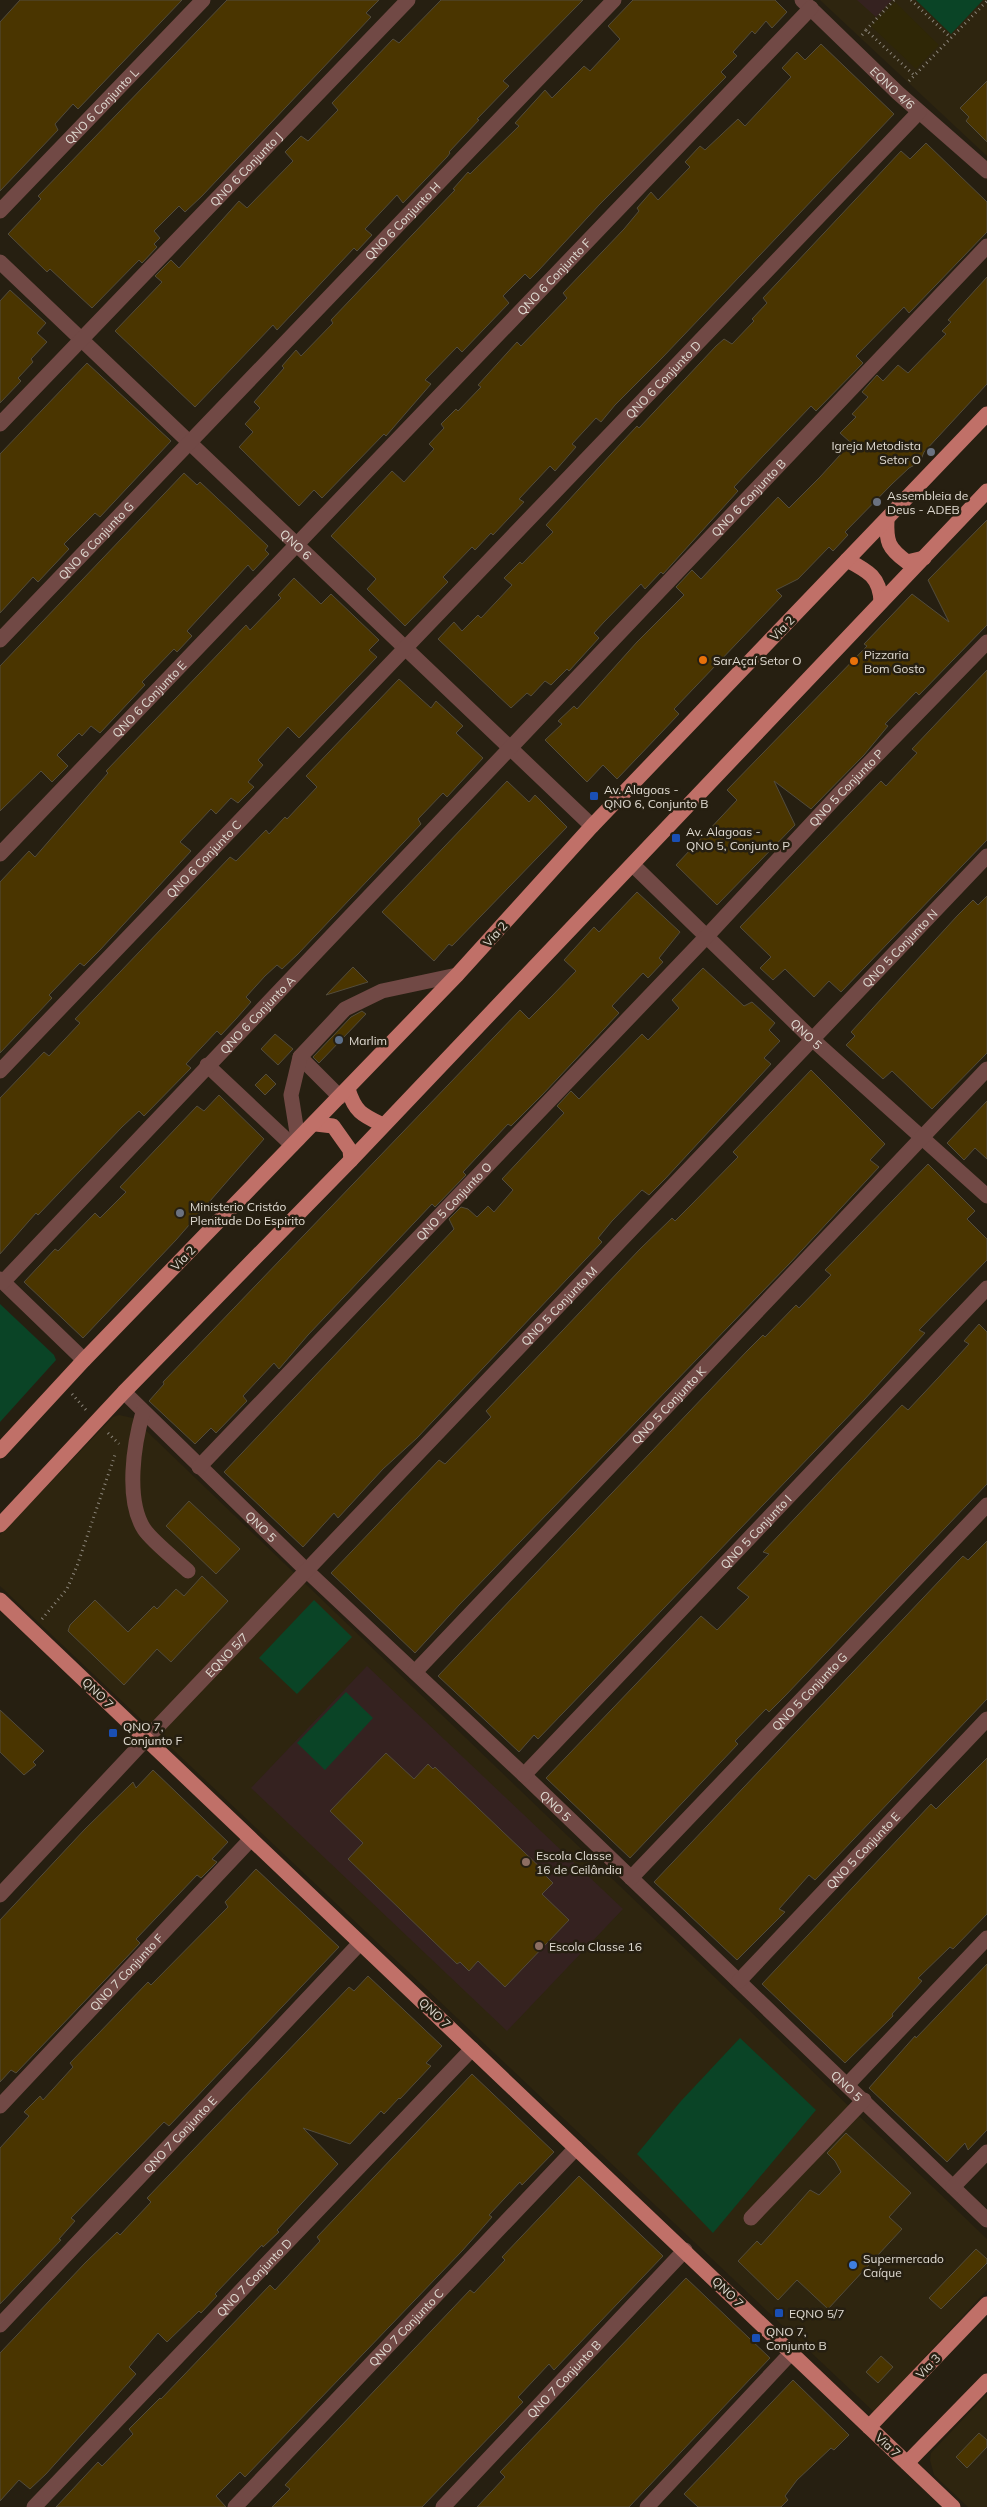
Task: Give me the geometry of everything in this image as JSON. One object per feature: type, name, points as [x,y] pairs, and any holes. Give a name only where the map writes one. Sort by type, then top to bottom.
[{"type":"main road","name":"Via 2","points":[[0,1451],[84,1360],[295,1142],[316,1124],[457,975],[592,826],[987,414]]},
{"type":"main road","points":[[0,1525],[96,1421],[351,1160],[987,491]]},
{"type":"main road","points":[[887,519],[886,536],[892,550],[907,562],[924,558]]},
{"type":"main road","points":[[847,560],[872,573],[881,602]]},
{"type":"main road","points":[[344,1093],[361,1115],[383,1125]]},
{"type":"main road","points":[[316,1124],[333,1126],[350,1150],[351,1160]]},
{"type":"main road","name":"QNO 7","points":[[0,1600],[869,2427]]},
{"type":"main road","name":"Via 3","points":[[869,2427],[987,2304]]},
{"type":"main road","points":[[908,2463],[987,2381]]},
{"type":"main road","name":"Via 7","points":[[869,2427],[953,2507]]},
{"type":"street","name":"QNO 6 Conjunto L","points":[[0,211],[203,0]]},
{"type":"street","name":"QNO 6 Conjunto J","points":[[0,424],[408,0]]},
{"type":"street","name":"QNO 6 Conjunto H","points":[[190,441],[614,0]]},
{"type":"street","name":"EQNO 4/6","points":[[806,4],[919,112],[987,171]]},
{"type":"street","name":"QNO 6 Conjunto F","points":[[297,544],[806,4]]},
{"type":"street","name":"QNO 6 Conjunto D","points":[[405,647],[919,112]]},
{"type":"street","name":"QNO 6 Conjunto B","points":[[511,748],[987,246]]},
{"type":"street","name":"QNO 6","points":[[0,262],[82,338],[592,826]]},
{"type":"street","name":"QNO 6 Conjunto G","points":[[0,640],[190,441]]},
{"type":"street","name":"QNO 6 Conjunto E","points":[[0,854],[297,544]]},
{"type":"street","name":"QNO 5 Conjunto P","points":[[707,936],[838,795],[987,642]]},
{"type":"street","name":"QNO 6 Conjunto C","points":[[0,1071],[405,647]]},
{"type":"street","name":"QNO 6 Conjunto A","points":[[2,1280],[511,748]]},
{"type":"street","name":"QNO 5 Conjunto N","points":[[812,1039],[987,856]]},
{"type":"street","name":"QNO 5","points":[[633,865],[812,1039],[987,1196]]},
{"type":"street","name":"QNO 5 Conjunto O","points":[[199,1466],[707,936]]},
{"type":"street","points":[[295,1142],[291,1095],[300,1057],[345,1009],[382,991],[457,975]]},
{"type":"street","name":"QNO 5 Conjunto M","points":[[306,1570],[812,1039]]},
{"type":"street","points":[[300,1057],[344,1093]]},
{"type":"street","points":[[207,1065],[295,1142]]},
{"type":"street","name":"QNO 5 Conjunto K","points":[[415,1672],[987,1068]]},
{"type":"street","points":[[2,1280],[84,1360]]},
{"type":"street","name":"QNO 5 Conjunto I","points":[[524,1775],[987,1288]]},
{"type":"street","name":"QNO 5","points":[[124,1392],[306,1570],[848,2084],[987,2220]]},
{"type":"street","points":[[143,1412],[136,1439],[133,1498],[143,1528],[188,1572]]},
{"type":"street","name":"QNO 5 Conjunto G","points":[[631,1878],[987,1505]]},
{"type":"street","name":"EQNO 5/7","points":[[0,1896],[306,1570]]},
{"type":"street","name":"QNO 5 Conjunto E","points":[[739,1981],[987,1719]]},
{"type":"street","name":"QNO 7 Conjunto F","points":[[0,2106],[251,1839]]},
{"type":"street","points":[[848,2084],[987,1938]]},
{"type":"street","name":"QNO 7 Conjunto E","points":[[0,2325],[360,1943]]},
{"type":"street","name":"QNO 7 Conjunto D","points":[[34,2507],[472,2049]]},
{"type":"street","points":[[751,2218],[864,2100]]},
{"type":"street","name":"QNO 7 Conjunto C","points":[[235,2507],[576,2148]]},
{"type":"street","points":[[954,2187],[987,2152]]},
{"type":"street","name":"QNO 7 Conjunto B","points":[[443,2507],[685,2250]]},
{"type":"street","points":[[647,2507],[792,2353]]},
{"type":"path","points":[[851,47],[894,0]]},
{"type":"path","points":[[911,0],[951,38]]},
{"type":"path","points":[[898,92],[987,1]]},
{"type":"path","points":[[866,30],[915,76]]},
{"type":"path","points":[[32,1630],[67,1589],[119,1444],[63,1384]]},
{"type":"shaded area","points":[[820,0],[987,0],[987,156]]},
{"type":"shaded area","points":[[857,0],[892,0],[876,17]]},
{"type":"shaded area","name":"EQNO 5/7","points":[[119,1415],[133,1418],[987,2239],[987,2290],[874,2412],[0,1586],[0,1535],[113,1417]]},
{"type":"shaded area","points":[[367,1666],[623,1909],[507,2031],[251,1788]]},
{"type":"shaded area","points":[[987,2394],[987,2507],[968,2507],[934,2475],[930,2460],[931,2453]]},
{"type":"green space","points":[[916,0],[983,0],[951,34]]},
{"type":"green space","points":[[0,1304],[54,1355],[56,1360],[0,1422]]},
{"type":"green space","points":[[314,1600],[352,1637],[297,1694],[259,1658]]},
{"type":"green space","points":[[346,1692],[373,1718],[325,1770],[297,1743]]},
{"type":"green space","points":[[740,2038],[816,2110],[713,2233],[637,2154],[681,2101]]},
{"type":"sand","points":[[895,2],[939,45],[916,69],[871,26]]},
{"type":"building","points":[[20,0],[182,0],[78,109],[73,104],[55,124],[58,130],[0,191],[0,22]]},
{"type":"building","points":[[227,0],[379,0],[366,13],[371,17],[202,196],[185,212],[179,206],[154,231],[160,238],[154,244],[157,247],[142,263],[139,260],[92,308],[50,269],[47,272],[8,234],[41,199],[38,196]]},
{"type":"building","points":[[441,0],[583,0],[503,81],[509,86],[477,119],[479,120],[449,152],[447,157],[403,203],[397,195],[365,229],[372,235],[357,251],[354,248],[277,330],[273,325],[195,407],[115,331],[162,282],[155,276],[171,260],[179,268],[239,201],[247,208],[293,161],[285,152],[301,136],[308,141],[338,110],[332,103],[393,39],[399,43]]},
{"type":"building","points":[[633,0],[775,0],[787,12],[772,28],[766,21],[755,34],[752,31],[733,52],[737,56],[721,72],[726,77],[600,204],[530,279],[525,274],[503,296],[509,303],[462,352],[457,347],[425,380],[431,384],[386,436],[384,434],[322,498],[314,490],[299,506],[239,447],[253,432],[245,424],[260,408],[254,402],[284,368],[282,366],[296,350],[301,356],[333,323],[331,320],[455,190],[453,189],[468,172],[470,174],[519,126],[515,123],[545,90],[552,98],[584,66],[590,71],[620,39],[608,26]]},
{"type":"building","points":[[821,44],[894,114],[615,405],[601,422],[596,418],[572,444],[576,447],[555,471],[550,466],[519,499],[524,502],[493,535],[491,533],[475,550],[472,547],[443,577],[448,582],[405,626],[367,589],[376,579],[331,536],[392,471],[404,482],[434,449],[429,444],[444,428],[441,424],[456,409],[458,411],[481,387],[478,385],[517,342],[521,346],[567,298],[563,293],[624,229],[639,211],[637,208],[651,192],[658,200],[690,167],[685,162],[700,146],[705,150],[738,119],[745,126],[791,77],[782,68],[797,52],[805,60]]},
{"type":"building","points":[[987,81],[987,142],[966,121],[969,117],[960,108]]},
{"type":"building","points":[[926,143],[987,202],[987,232],[909,313],[904,307],[856,356],[863,363],[816,411],[811,406],[764,455],[734,487],[738,491],[663,574],[661,572],[645,589],[641,584],[604,622],[594,633],[599,638],[569,671],[567,669],[551,685],[545,681],[531,696],[527,693],[511,708],[438,639],[454,622],[462,631],[478,615],[481,618],[512,585],[504,578],[520,562],[522,564],[553,532],[546,525],[622,442],[637,426],[639,428],[716,346],[724,339],[732,344],[754,321],[752,319],[767,303],[763,298],[901,151],[910,159]]},
{"type":"building","points":[[987,277],[987,384],[924,452],[920,462],[909,468],[845,532],[848,535],[833,551],[829,547],[798,579],[776,590],[782,596],[674,709],[679,714],[617,779],[603,765],[587,782],[545,740],[562,724],[558,721],[574,706],[577,709],[637,642],[684,595],[676,587],[692,570],[701,579],[778,497],[789,508],[820,477],[851,443],[840,433],[856,417],[852,414],[868,397],[862,392],[877,375],[883,381],[898,365],[908,373],[946,334],[942,331],[951,322],[948,320]]},
{"type":"building","points":[[10,290],[46,323],[37,333],[47,342],[31,359],[33,362],[18,378],[21,381],[0,403],[0,301]]},
{"type":"building","points":[[87,363],[171,441],[100,517],[95,513],[64,544],[69,549],[38,582],[33,577],[0,613],[0,454]]},
{"type":"building","points":[[184,473],[197,485],[200,482],[268,546],[265,550],[269,554],[253,571],[248,565],[187,631],[192,636],[177,652],[174,649],[142,682],[145,685],[100,733],[91,726],[82,736],[79,733],[57,755],[68,766],[52,782],[41,771],[0,811],[0,666]]},
{"type":"building","points":[[987,520],[987,625],[919,695],[916,692],[885,724],[888,726],[864,755],[811,809],[774,781],[795,825],[717,905],[676,865],[737,800],[727,790],[867,646],[864,644],[912,594],[949,622],[928,580]]},
{"type":"building","points":[[294,578],[321,604],[331,594],[379,640],[369,650],[377,657],[299,738],[288,727],[258,760],[263,765],[248,782],[254,787],[238,803],[231,798],[216,814],[211,809],[180,842],[191,851],[100,950],[84,966],[80,963],[49,995],[52,998],[0,1053],[0,882],[29,851],[35,857],[108,773],[106,771],[246,625],[250,630],[281,598],[278,595]]},
{"type":"building","points":[[987,670],[987,840],[841,992],[829,981],[814,997],[785,969],[773,980],[760,968],[771,957],[740,927],[881,781],[886,786],[917,753],[912,749]]},
{"type":"building","points":[[399,679],[431,708],[436,701],[463,726],[456,733],[483,758],[447,797],[443,793],[418,819],[421,824],[298,954],[282,969],[277,965],[265,976],[246,997],[251,1002],[236,1019],[221,1035],[217,1031],[186,1064],[191,1068],[144,1116],[139,1111],[122,1127],[38,1215],[36,1213],[0,1254],[0,1098],[44,1052],[49,1056],[80,1023],[75,1019],[230,857],[236,861],[266,830],[269,834],[285,817],[287,819],[317,787],[306,776]]},
{"type":"building","points":[[507,781],[529,802],[535,795],[567,827],[452,946],[449,944],[434,961],[382,912]]},
{"type":"building","points":[[637,892],[680,932],[659,958],[663,962],[648,978],[643,973],[612,1006],[619,1013],[511,1126],[508,1124],[463,1172],[466,1175],[435,1207],[432,1204],[308,1335],[279,1369],[274,1363],[243,1396],[247,1401],[216,1433],[211,1428],[195,1444],[149,1401],[164,1384],[163,1382],[520,1010],[529,1019],[552,996],[576,971],[564,960],[594,927],[599,932]]},
{"type":"building","points":[[987,896],[987,1053],[932,1109],[892,1071],[883,1079],[846,1045],[855,1036],[851,1032],[957,916],[973,900],[978,905]]},
{"type":"building","points":[[353,967],[368,982],[326,995]]},
{"type":"building","points":[[703,968],[744,1006],[752,1002],[775,1023],[769,1030],[780,1041],[764,1058],[771,1064],[649,1195],[642,1190],[612,1221],[598,1238],[602,1242],[417,1438],[383,1469],[338,1518],[334,1513],[303,1547],[224,1472],[454,1229],[449,1219],[461,1207],[468,1209],[477,1217],[488,1206],[494,1212],[513,1190],[502,1179],[564,1113],[557,1106],[571,1091],[579,1099],[642,1034],[648,1040],[679,1008],[672,1000]]},
{"type":"building","points":[[362,1011],[366,1014],[319,1063],[313,1057],[351,1017]]},
{"type":"building","points":[[275,1034],[293,1049],[278,1065],[261,1049]]},
{"type":"building","points":[[811,1070],[885,1144],[870,1160],[879,1167],[790,1263],[460,1604],[415,1653],[331,1573],[439,1460],[445,1464],[491,1417],[486,1411],[640,1249],[672,1218],[675,1221],[738,1157],[733,1152]]},
{"type":"building","points":[[266,1074],[276,1084],[265,1095],[255,1085]]},
{"type":"building","points":[[219,1095],[264,1139],[176,1240],[83,1338],[24,1282],[55,1249],[58,1251],[95,1213],[100,1218],[126,1192],[120,1187],[197,1106],[204,1111]]},
{"type":"building","points":[[987,1101],[987,1159],[975,1148],[964,1160],[947,1143]]},
{"type":"building","points":[[928,1164],[975,1211],[967,1219],[987,1239],[987,1260],[919,1330],[925,1333],[864,1400],[538,1739],[534,1735],[519,1752],[438,1676],[747,1351],[763,1335],[765,1337],[796,1305],[799,1308],[831,1275],[825,1270]]},
{"type":"building","points":[[979,1324],[987,1332],[987,1484],[785,1696],[769,1712],[766,1709],[735,1741],[738,1744],[630,1858],[546,1778],[701,1616],[717,1630],[749,1597],[737,1588],[769,1554],[763,1552],[902,1405],[908,1410],[969,1344],[964,1341]]},
{"type":"building","points":[[189,1501],[240,1549],[216,1574],[166,1526]]},
{"type":"building","points":[[987,1541],[987,1699],[815,1880],[809,1875],[779,1909],[785,1912],[737,1960],[654,1882],[959,1560],[963,1556],[968,1560]]},
{"type":"building","points":[[202,1576],[228,1601],[171,1662],[157,1649],[124,1685],[68,1631],[70,1625],[95,1600],[128,1632],[154,1606],[157,1609],[176,1589],[184,1596]]},
{"type":"building","points":[[0,1710],[44,1751],[33,1762],[36,1765],[24,1775],[0,1752]]},
{"type":"building","name":"Escola Classe 16 de Ceilândia","points":[[386,1753],[414,1779],[428,1764],[433,1769],[435,1767],[545,1872],[544,1874],[553,1883],[542,1894],[569,1920],[505,1987],[478,1961],[469,1971],[460,1962],[457,1964],[348,1859],[363,1843],[330,1811]]},
{"type":"building","points":[[987,1758],[987,1914],[953,1949],[950,1947],[918,1978],[922,1981],[892,2014],[893,2016],[845,2063],[762,1984],[931,1804],[936,1809]]},
{"type":"building","points":[[153,1770],[228,1842],[212,1859],[217,1862],[201,1878],[197,1875],[136,1939],[140,1943],[124,1960],[16,2073],[11,2070],[0,2082],[0,1920],[85,1829],[133,1782],[136,1788]]},
{"type":"building","points":[[256,1869],[339,1947],[169,2126],[164,2122],[71,2218],[75,2221],[59,2239],[61,2240],[0,2304],[0,2148],[29,2116],[24,2112],[40,2096],[43,2100],[73,2067],[70,2063],[148,1982],[151,1985],[228,1907],[225,1902]]},
{"type":"building","points":[[987,1964],[987,2130],[968,2150],[965,2143],[947,2162],[869,2088],[915,2036],[916,2038]]},
{"type":"building","points":[[368,1976],[442,2046],[426,2063],[431,2066],[384,2114],[381,2111],[350,2144],[303,2128],[338,2164],[277,2230],[279,2232],[263,2247],[262,2245],[215,2294],[217,2296],[201,2313],[199,2311],[167,2342],[158,2333],[129,2367],[136,2374],[46,2474],[30,2489],[19,2480],[0,2501],[0,2353],[85,2263],[117,2232],[120,2235],[151,2202],[147,2198],[349,1987],[354,1991]]},
{"type":"building","points":[[472,2074],[554,2152],[522,2185],[520,2182],[489,2215],[492,2217],[462,2251],[245,2477],[240,2472],[216,2496],[226,2507],[56,2507],[98,2462],[102,2466],[133,2434],[129,2429],[161,2399],[270,2285],[275,2290],[320,2241],[317,2237]]},
{"type":"building","points":[[846,2133],[911,2193],[889,2217],[902,2229],[828,2309],[797,2280],[778,2300],[738,2261],[757,2241],[761,2245],[810,2190],[819,2195],[841,2172],[835,2161],[827,2153]]},
{"type":"building","points":[[579,2176],[663,2256],[554,2370],[549,2364],[518,2397],[523,2402],[422,2507],[272,2507],[290,2489],[285,2485],[470,2290],[474,2293],[505,2260],[502,2257]]},
{"type":"building","points":[[976,2249],[987,2259],[987,2263],[941,2309],[929,2298]]},
{"type":"building","points":[[686,2278],[770,2358],[629,2507],[477,2507],[505,2477],[500,2472]]},
{"type":"building","points":[[881,2356],[893,2367],[878,2383],[866,2372]]},
{"type":"building","points":[[793,2380],[849,2435],[834,2450],[831,2448],[797,2480],[785,2496],[788,2500],[781,2507],[698,2507],[684,2494]]},
{"type":"building","points":[[979,2433],[987,2440],[987,2447],[967,2468],[956,2457]]},
{"type":"place","name":"Igreja Metodista Setor O","points":[[931,452]]},
{"type":"place","name":"Assembleia de Deus - ADEB","points":[[877,502]]},
{"type":"place","name":"SarAçaí Setor O","points":[[703,660]]},
{"type":"place","name":"Pizzaria Bom Gosto","points":[[854,661]]},
{"type":"place","name":"Av. Alagoas - QNO 6, Conjunto B","points":[[594,796]]},
{"type":"place","name":"Av. Alagoas - QNO 5, Conjunto P","points":[[676,838]]},
{"type":"place","name":"Marlim","points":[[339,1040]]},
{"type":"place","name":"Ministerio Cristáo Plenitude Do Espirito","points":[[180,1213]]},
{"type":"place","name":"QNO 7, Conjunto F","points":[[113,1733]]},
{"type":"place","name":"Escola Classe 16 de Ceilândia","points":[[526,1862]]},
{"type":"place","name":"Escola Classe 16","points":[[539,1946]]},
{"type":"place","name":"Supermercado Caíque","points":[[853,2265]]},
{"type":"place","name":"EQNO 5/7","points":[[779,2313]]},
{"type":"place","name":"QNO 7, Conjunto B","points":[[756,2338]]}]
